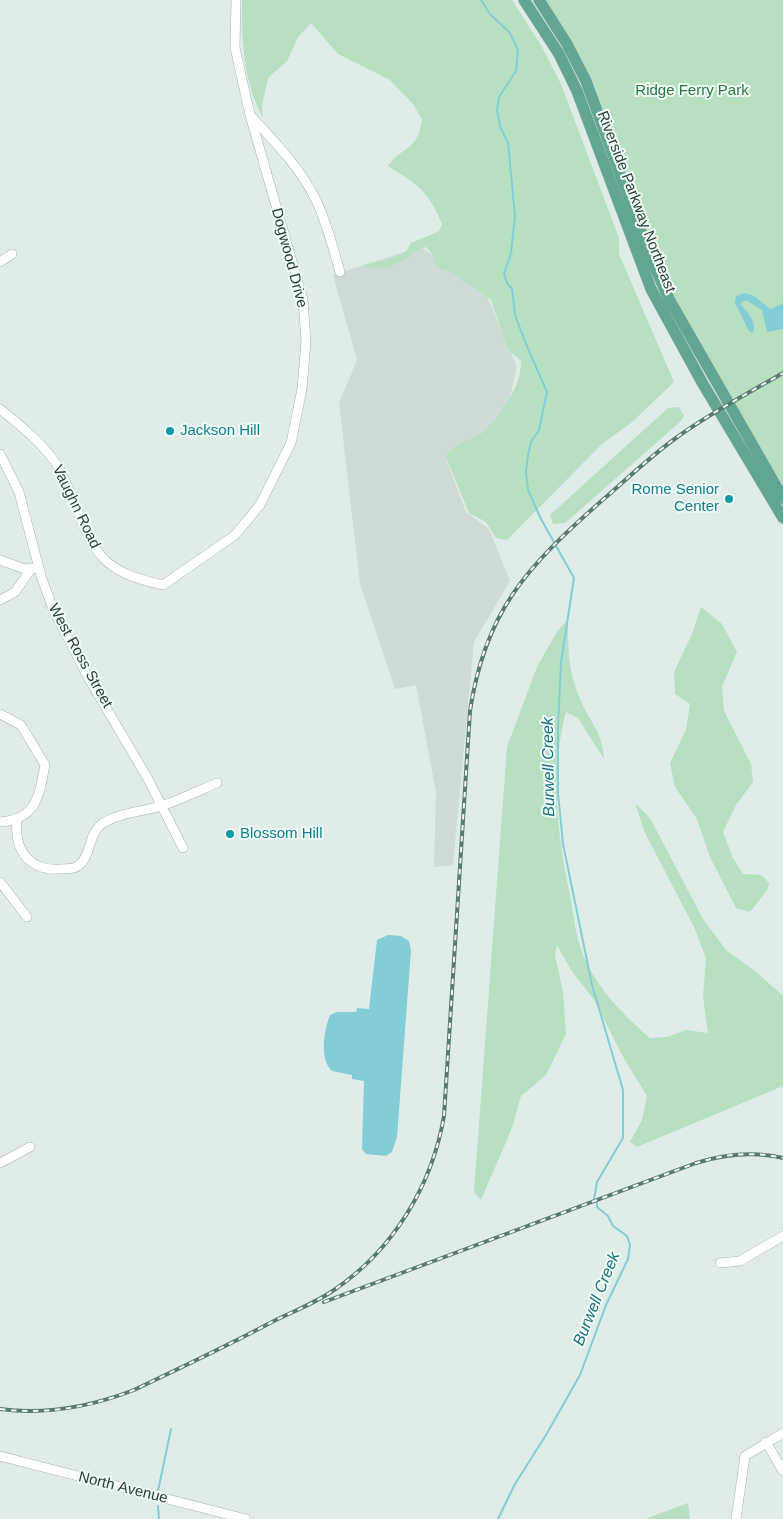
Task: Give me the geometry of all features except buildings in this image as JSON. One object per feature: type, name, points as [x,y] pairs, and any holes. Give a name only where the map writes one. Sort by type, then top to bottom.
[{"type":"main road","name":"Riverside Parkway Northeast","points":[[524,0],[559,54],[577,91],[651,289],[783,518]]},
{"type":"main road","name":"Riverside Parkway Northeast","points":[[539,0],[567,44],[586,81],[649,254],[669,299],[783,498]]},
{"type":"street","name":"Dogwood Drive","points":[[163,585],[235,535],[260,505],[291,443],[302,389],[306,341],[303,300],[250,115],[235,48],[236,0]]},
{"type":"street","points":[[250,115],[281,149],[308,186],[321,213],[340,272]]},
{"type":"street","points":[[0,262],[12,254]]},
{"type":"street","name":"Vaughn Road","points":[[0,409],[32,437],[60,469],[85,530],[104,561],[134,579],[163,585]]},
{"type":"street","name":"West Ross Street","points":[[0,454],[19,492],[35,568],[53,609],[71,646],[163,806],[183,848]]},
{"type":"street","points":[[0,560],[35,568],[15,592],[0,600]]},
{"type":"street","points":[[0,714],[21,725],[45,764],[40,792],[31,810],[17,821],[0,822]]},
{"type":"street","points":[[17,821],[16,837],[18,844],[33,863],[46,869],[71,869],[83,861],[93,833],[105,822],[122,815],[163,806],[217,783]]},
{"type":"street","points":[[0,882],[27,917]]},
{"type":"street","points":[[0,1163],[30,1146]]},
{"type":"street","points":[[720,1263],[740,1261],[783,1236]]},
{"type":"street","points":[[736,1519],[745,1456],[783,1433]]},
{"type":"street","points":[[766,1442],[783,1471]]},
{"type":"street","name":"North Avenue","points":[[0,1456],[223,1516],[246,1519]]},
{"type":"shaded area","points":[[420,247],[484,289],[517,367],[506,414],[446,459],[466,512],[489,529],[510,581],[474,642],[453,865],[434,867],[436,792],[416,685],[395,689],[360,584],[339,403],[357,360],[333,275]]},
{"type":"green space","points":[[242,0],[512,0],[542,47],[561,84],[619,238],[619,254],[674,382],[631,423],[603,443],[507,540],[496,538],[486,522],[469,513],[446,457],[455,446],[477,436],[493,422],[507,403],[518,381],[521,361],[508,349],[491,300],[454,273],[436,267],[432,254],[426,247],[390,267],[382,269],[362,265],[387,260],[406,252],[411,243],[439,231],[442,224],[432,203],[421,189],[388,166],[414,143],[420,130],[422,119],[413,104],[390,80],[338,54],[311,23],[298,37],[287,61],[268,78],[262,105],[263,118],[251,90],[245,60],[242,31]]},
{"type":"green space","name":"Ridge Ferry Park","points":[[544,0],[783,0],[783,490],[671,295],[642,222],[641,211],[637,201]]},
{"type":"green space","points":[[679,407],[684,416],[680,422],[565,523],[553,524],[550,515],[668,408]]},
{"type":"green space","points":[[701,607],[722,624],[737,652],[722,686],[724,711],[751,764],[753,782],[736,805],[723,832],[733,858],[743,874],[761,875],[769,883],[768,889],[750,912],[736,908],[710,857],[697,819],[675,787],[670,763],[686,730],[690,704],[675,694],[674,672],[692,634]]},
{"type":"green space","points":[[568,619],[569,650],[573,679],[601,741],[604,759],[578,718],[566,712],[558,759],[557,806],[562,853],[576,931],[586,962],[601,986],[619,1009],[650,1038],[667,1037],[686,1030],[708,1033],[703,997],[706,958],[694,927],[645,833],[635,803],[650,818],[703,919],[726,950],[755,971],[783,996],[783,1086],[637,1147],[630,1142],[642,1120],[647,1096],[622,1055],[595,1001],[571,970],[557,945],[555,955],[563,992],[566,1034],[546,1075],[521,1096],[512,1128],[481,1200],[474,1192],[507,747],[537,667],[557,632]]},
{"type":"green space","points":[[688,1503],[690,1519],[645,1519]]},
{"type":"water","points":[[744,293],[754,296],[770,309],[782,304],[783,301],[783,329],[767,332],[762,310],[746,300],[740,303],[753,321],[753,333],[749,331],[735,303],[736,296]]},
{"type":"water","points":[[388,935],[401,936],[409,941],[411,950],[397,1137],[392,1152],[386,1156],[366,1154],[362,1149],[364,1081],[352,1079],[352,1075],[332,1071],[325,1059],[324,1044],[330,1015],[337,1012],[356,1012],[357,1008],[369,1009],[377,940]]},
{"type":"waterway","name":"Burwell Creek","points":[[481,0],[490,14],[510,33],[518,50],[516,71],[499,97],[497,110],[500,126],[508,143],[515,216],[511,253],[504,274],[507,283],[512,289],[515,315],[547,392],[539,430],[531,442],[528,455],[526,472],[528,490],[541,519],[574,578],[561,662],[558,727],[558,793],[563,844],[592,985],[623,1090],[623,1138],[597,1182],[594,1199],[597,1201],[597,1207],[608,1216],[613,1226],[627,1236],[630,1245],[628,1259],[606,1305],[580,1375],[546,1435],[515,1484],[498,1519]]},
{"type":"waterway","points":[[158,1491],[171,1429]]},
{"type":"waterway","points":[[158,1506],[159,1519]]},
{"type":"railway","points":[[0,1409],[35,1411],[68,1408],[101,1401],[134,1390],[326,1295],[355,1274],[392,1236],[407,1214],[430,1167],[444,1116],[470,711],[477,676],[486,646],[498,619],[513,594],[550,549],[572,527],[646,462],[702,420],[783,373]]},
{"type":"railway","points":[[324,1302],[696,1163],[739,1154],[783,1158]]},
{"type":"place","name":"Jackson Hill","points":[[170,431]]},
{"type":"place","name":"Rome Senior Center","points":[[729,499]]},
{"type":"place","name":"Blossom Hill","points":[[230,834]]}]
